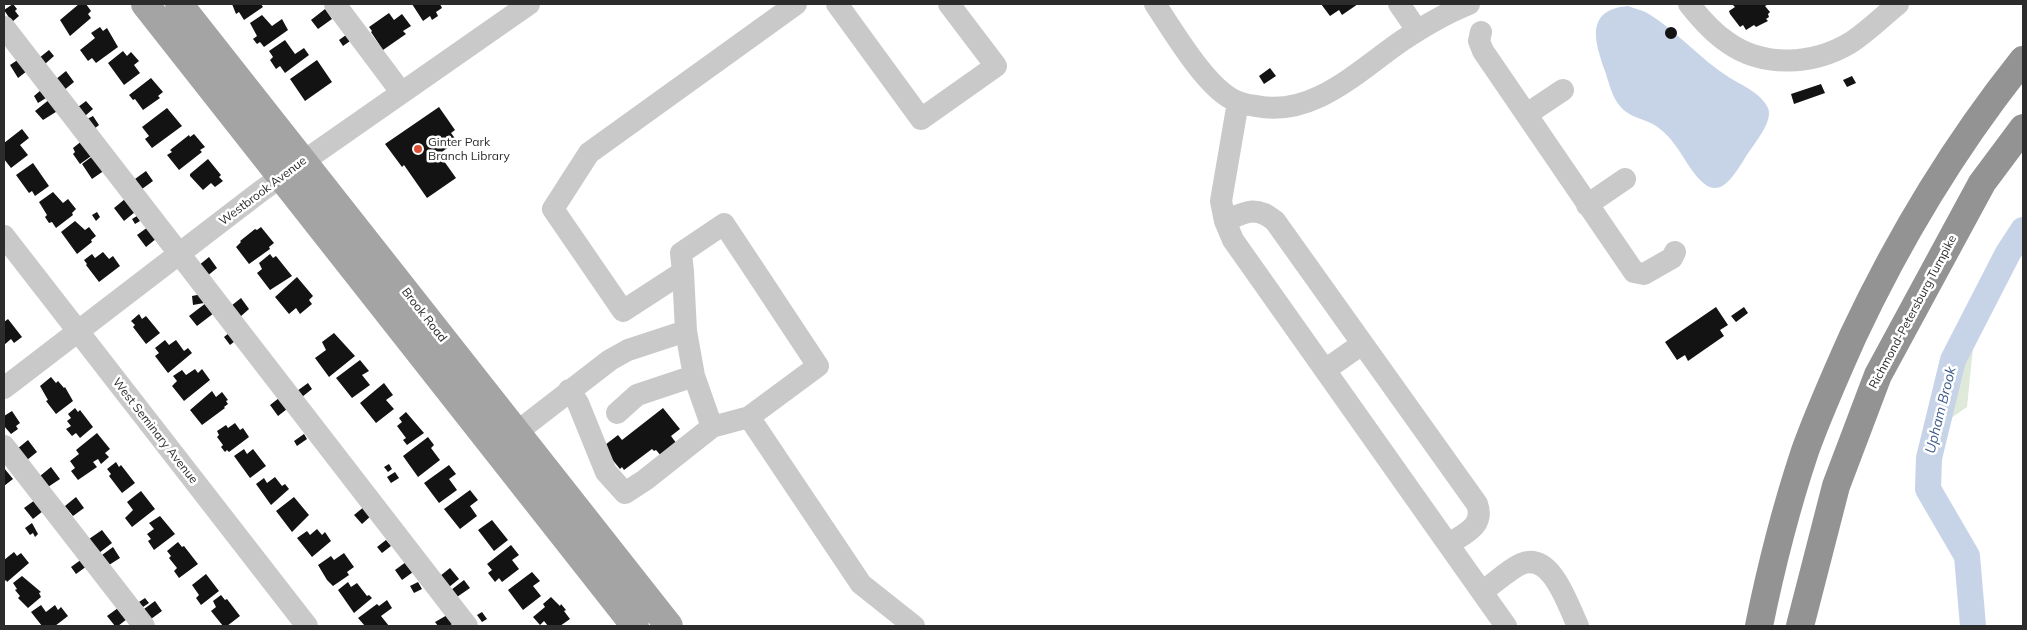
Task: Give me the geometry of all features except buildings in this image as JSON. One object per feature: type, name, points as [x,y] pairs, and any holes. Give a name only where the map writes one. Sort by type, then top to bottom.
[{"type":"highway","points":[[1759,626],[1771,568],[1806,450],[1836,374],[1877,286],[1910,225],[1945,169],[2023,60]]},
{"type":"highway","name":"Richmond-Petersburg Turnpike","points":[[1800,626],[1836,486],[1878,375],[1982,183],[2023,128]]},
{"type":"main road","points":[[145,4],[635,626]]},
{"type":"main road","name":"Brook Road","points":[[179,4],[517,432],[661,624]]},
{"type":"street","points":[[335,4],[401,92]]},
{"type":"street","name":"Westbrook Avenue","points":[[4,388],[281,176],[529,4]]},
{"type":"street","points":[[683,272],[623,311],[553,209],[589,153],[796,4]]},
{"type":"street","points":[[837,4],[921,119],[996,66],[949,4]]},
{"type":"street","points":[[1155,4],[1202,71],[1224,93],[1238,102],[1278,109],[1307,103],[1338,86],[1417,30],[1469,4]]},
{"type":"street","points":[[1399,4],[1417,30]]},
{"type":"street","points":[[1689,4],[1706,24],[1733,46],[1763,58],[1791,61],[1821,56],[1843,46],[1860,35],[1898,4]]},
{"type":"street","points":[[4,27],[467,626]]},
{"type":"street","points":[[1481,32],[1479,41],[1483,51],[1629,266],[1638,274],[1644,274],[1672,258],[1675,252]]},
{"type":"street","points":[[1527,114],[1563,90]]},
{"type":"street","points":[[1238,102],[1222,188],[1221,201],[1225,221],[1240,250],[1506,626]]},
{"type":"street","points":[[1587,205],[1625,179]]},
{"type":"street","points":[[1225,221],[1248,211],[1259,211],[1275,221],[1477,504],[1480,518],[1476,525],[1449,544]]},
{"type":"street","points":[[569,390],[578,403],[606,472],[625,492],[651,475],[712,427],[749,417],[818,366],[724,224],[680,253],[683,272],[686,331],[694,376],[712,427]]},
{"type":"street","name":"West Seminary Avenue","points":[[4,236],[307,626]]},
{"type":"street","points":[[496,449],[569,390],[610,360],[628,350],[686,331]]},
{"type":"street","points":[[1325,370],[1362,344]]},
{"type":"street","points":[[617,413],[637,395],[694,376]]},
{"type":"street","points":[[749,417],[861,584],[914,626]]},
{"type":"street","points":[[4,446],[144,626]]},
{"type":"street","points":[[1483,591],[1521,564],[1539,563],[1548,569],[1554,577],[1578,626]]},
{"type":"green space","points":[[2023,222],[2023,238],[2005,266],[1985,308],[1973,348],[1967,407],[1941,425],[1940,407],[1958,349],[1970,326],[1988,277]]},
{"type":"water","points":[[1628,6],[1647,13],[1660,21],[1719,71],[1757,94],[1768,108],[1768,120],[1761,134],[1732,177],[1720,187],[1713,188],[1706,185],[1698,178],[1666,134],[1651,123],[1628,113],[1615,98],[1598,49],[1596,29],[1604,14],[1614,9]]},
{"type":"waterway","name":"Upham Brook","points":[[1973,626],[1967,556],[1928,489],[1929,458],[1953,360],[2008,253],[2023,230]]},
{"type":"place","name":"Ginter Park Branch Library","points":[[418,149]]}]
